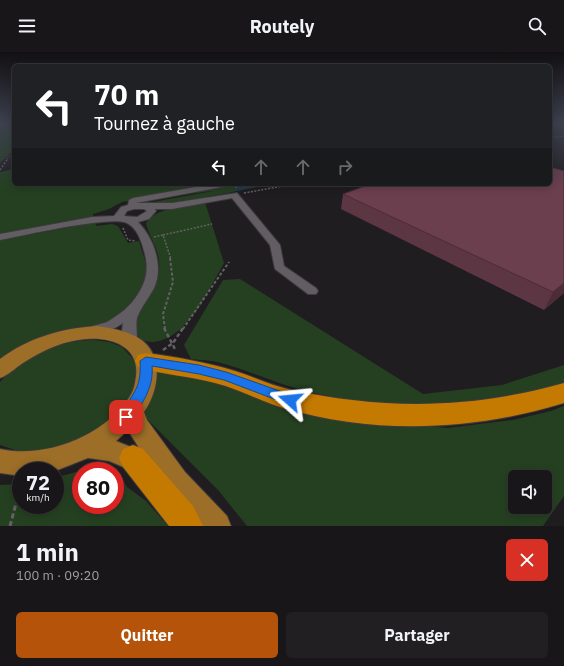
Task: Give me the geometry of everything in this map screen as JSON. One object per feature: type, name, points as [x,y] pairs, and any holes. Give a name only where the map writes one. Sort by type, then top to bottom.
[{"type":"highway","points":[[139,351],[199,370],[226,376],[296,401],[384,415],[424,416],[477,413],[536,403],[564,393]]},
{"type":"highway","points":[[133,458],[182,517],[187,526]]},
{"type":"main road","points":[[0,370],[20,355],[40,344],[71,335],[92,332],[115,335],[139,351],[146,384],[132,410],[112,430],[86,447],[45,462],[19,464],[0,461]]},
{"type":"main road","points":[[132,410],[137,425],[176,481],[217,526]]},
{"type":"main road","points":[[86,447],[110,450],[133,458],[176,481]]},
{"type":"street","points":[[0,237],[92,220],[123,219],[230,189]]},
{"type":"street","points":[[123,219],[132,206],[132,202],[136,200],[230,189]]},
{"type":"street","points":[[230,189],[275,245],[280,267],[312,291]]},
{"type":"street","points":[[132,206],[148,212]]},
{"type":"street","points":[[139,351],[128,323],[148,288],[153,268],[152,258],[140,228],[140,223],[148,212]]},
{"type":"street","points":[[123,219],[140,228]]},
{"type":"street","points":[[92,332],[111,325],[135,309]]},
{"type":"path","points":[[0,170],[3,162],[12,154]]},
{"type":"path","points":[[230,189],[243,186]]},
{"type":"path","points":[[230,189],[268,186]]},
{"type":"path","points":[[123,219],[130,241],[212,224]]},
{"type":"path","points":[[163,235],[171,257],[173,272],[172,289],[163,311],[163,324],[176,348],[175,353]]},
{"type":"path","points":[[139,351],[161,351],[173,343],[229,262]]},
{"type":"path","points":[[10,526],[13,514]]},
{"type":"green space","points":[[0,145],[12,145],[12,152],[0,163]]},
{"type":"green space","points":[[12,169],[12,186],[209,186],[122,202],[109,209],[93,214],[93,217],[0,234],[0,172]]},
{"type":"green space","points":[[221,186],[263,186],[176,202],[142,204],[213,191],[139,200]]},
{"type":"green space","points":[[205,202],[224,263],[196,311],[177,332],[166,339],[154,342],[145,341],[134,331],[140,313],[157,281],[159,272],[158,256],[146,223],[151,217],[165,210]]},
{"type":"green space","points":[[94,223],[97,226],[112,224],[118,226],[128,243],[139,241],[146,268],[145,276],[139,292],[134,300],[122,313],[108,322],[48,334],[15,350],[0,361],[0,240]]},
{"type":"green space","points":[[240,279],[423,394],[502,385],[564,365],[564,383],[502,398],[478,402],[430,406],[406,405],[357,401],[333,397],[287,386],[221,363],[191,359],[184,345],[223,280]]},
{"type":"green space","points":[[94,340],[109,342],[122,347],[135,361],[137,374],[134,389],[125,405],[101,428],[56,449],[21,452],[0,445],[0,382],[20,364],[42,351],[68,343]]},
{"type":"green space","points":[[155,370],[194,374],[360,418],[447,428],[513,420],[551,411],[564,406],[564,496],[552,513],[552,470],[508,470],[508,514],[551,514],[543,526],[247,526],[218,490],[144,416]]},
{"type":"green space","points":[[72,473],[72,514],[124,514],[124,482],[127,487],[146,501],[168,526],[0,526],[0,485],[12,484],[12,514],[64,514],[64,475]]},
{"type":"building","points":[[552,168],[564,171],[564,283],[553,292],[343,194],[365,186],[552,186]]},
{"type":"waterway","points":[[234,190],[255,186]]},
{"type":"route","points":[[126,417],[138,401],[146,384],[146,361],[226,376],[290,400]]}]
